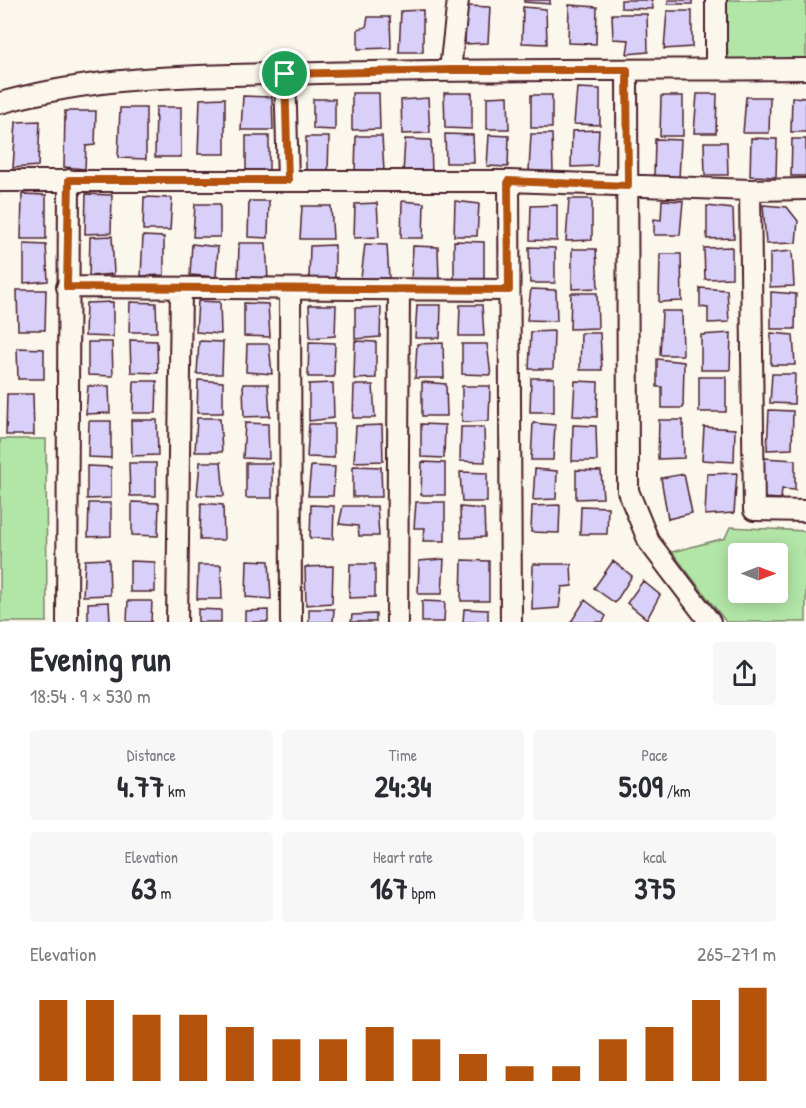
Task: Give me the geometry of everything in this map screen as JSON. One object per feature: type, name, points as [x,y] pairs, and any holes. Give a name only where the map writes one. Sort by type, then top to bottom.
[{"type":"street","points":[[450,70],[458,0]]},
{"type":"street","points":[[716,0],[716,69]]},
{"type":"street","points":[[0,103],[90,83],[132,78],[450,70],[806,69]]},
{"type":"street","points":[[627,70],[628,491],[649,542],[710,622]]},
{"type":"street","points":[[285,74],[288,180]]},
{"type":"street","points":[[67,622],[69,180]]},
{"type":"street","points":[[0,181],[508,181],[750,190],[806,189]]},
{"type":"street","points":[[508,181],[511,622]]},
{"type":"street","points":[[750,190],[754,510],[806,511]]},
{"type":"street","points":[[67,287],[509,290]]},
{"type":"street","points":[[177,622],[181,288]]},
{"type":"street","points":[[290,289],[291,622]]},
{"type":"street","points":[[397,622],[399,290]]},
{"type":"green space","points":[[725,0],[806,0],[806,60],[728,60]]},
{"type":"green space","points":[[0,439],[46,439],[47,622],[0,622]]},
{"type":"green space","points":[[730,527],[806,531],[806,622],[726,622],[672,552],[725,538]]},
{"type":"building","points":[[524,0],[550,0],[550,4],[524,2]]},
{"type":"building","points":[[621,0],[652,0],[653,9],[621,8]]},
{"type":"building","points":[[668,0],[692,0],[692,4],[668,4]]},
{"type":"building","points":[[569,5],[597,7],[596,44],[568,43]]},
{"type":"building","points":[[466,6],[490,7],[488,43],[465,44]]},
{"type":"building","points":[[523,7],[546,9],[547,44],[522,43]]},
{"type":"building","points":[[423,10],[423,52],[399,52],[401,11]]},
{"type":"building","points":[[667,11],[692,11],[692,47],[664,49]]},
{"type":"building","points":[[612,14],[647,14],[648,52],[627,54],[629,40],[613,39]]},
{"type":"building","points":[[368,17],[390,17],[391,48],[358,49],[358,29],[366,27]]},
{"type":"building","points":[[577,88],[600,89],[600,125],[574,124]]},
{"type":"building","points":[[352,93],[379,93],[380,129],[352,130]]},
{"type":"building","points":[[444,93],[472,93],[472,129],[445,128]]},
{"type":"building","points":[[697,94],[717,94],[716,133],[694,133]]},
{"type":"building","points":[[531,95],[552,95],[552,128],[531,128]]},
{"type":"building","points":[[243,96],[272,97],[273,130],[241,130]]},
{"type":"building","points":[[508,96],[509,129],[487,129],[487,97]]},
{"type":"building","points":[[661,96],[683,96],[683,136],[660,136]]},
{"type":"building","points":[[746,97],[770,97],[769,133],[743,133]]},
{"type":"building","points":[[792,97],[806,98],[806,132],[791,132]]},
{"type":"building","points":[[225,98],[225,154],[198,154],[200,99]]},
{"type":"building","points":[[428,98],[430,133],[402,134],[401,100]]},
{"type":"building","points":[[313,99],[335,99],[335,130],[313,129]]},
{"type":"building","points":[[156,107],[181,107],[181,157],[155,157]]},
{"type":"building","points":[[120,108],[146,108],[146,159],[118,158]]},
{"type":"building","points":[[65,111],[96,111],[95,145],[86,146],[85,169],[64,167]]},
{"type":"building","points":[[40,121],[38,166],[13,168],[16,122]]},
{"type":"building","points":[[599,130],[597,166],[571,167],[572,131]]},
{"type":"building","points":[[445,134],[473,135],[474,163],[446,163]]},
{"type":"building","points":[[531,134],[552,134],[553,172],[529,171]]},
{"type":"building","points":[[489,135],[509,136],[508,167],[487,166]]},
{"type":"building","points":[[246,136],[269,136],[269,172],[246,174]]},
{"type":"building","points":[[356,136],[382,136],[384,172],[355,172]]},
{"type":"building","points":[[306,137],[329,137],[328,172],[306,173]]},
{"type":"building","points":[[751,138],[777,139],[776,177],[750,176]]},
{"type":"building","points":[[405,139],[431,140],[432,176],[403,174]]},
{"type":"building","points":[[655,139],[681,140],[679,179],[654,178]]},
{"type":"building","points":[[792,139],[806,139],[806,176],[791,176]]},
{"type":"building","points":[[704,142],[727,142],[728,175],[705,175]]},
{"type":"building","points":[[22,194],[46,195],[46,239],[21,239]]},
{"type":"building","points":[[86,194],[112,195],[111,233],[85,234]]},
{"type":"building","points":[[144,197],[172,198],[170,230],[143,230]]},
{"type":"building","points":[[569,199],[592,199],[592,240],[566,241]]},
{"type":"building","points":[[662,200],[683,201],[680,235],[654,235],[654,219],[661,220]]},
{"type":"building","points":[[249,201],[269,201],[268,238],[248,237]]},
{"type":"building","points":[[402,201],[424,203],[423,238],[401,238]]},
{"type":"building","points":[[455,201],[479,204],[477,236],[454,236]]},
{"type":"building","points":[[377,203],[379,237],[354,238],[355,204]]},
{"type":"building","points":[[195,204],[220,204],[220,237],[193,237]]},
{"type":"building","points":[[557,205],[557,241],[530,240],[531,206]]},
{"type":"building","points":[[763,205],[787,207],[798,221],[796,243],[766,244]]},
{"type":"building","points":[[302,206],[331,206],[333,239],[300,239]]},
{"type":"building","points":[[707,206],[733,209],[734,238],[707,239]]},
{"type":"building","points":[[112,236],[114,274],[89,276],[90,237]]},
{"type":"building","points":[[143,236],[164,237],[164,275],[141,276]]},
{"type":"building","points":[[454,241],[484,242],[484,279],[454,279]]},
{"type":"building","points":[[239,243],[266,243],[268,280],[238,280]]},
{"type":"building","points":[[24,244],[46,245],[48,281],[24,283]]},
{"type":"building","points":[[192,244],[218,247],[216,277],[190,275]]},
{"type":"building","points":[[365,244],[387,245],[389,278],[361,278]]},
{"type":"building","points":[[335,245],[335,279],[309,280],[310,246]]},
{"type":"building","points":[[413,246],[438,247],[439,281],[411,281]]},
{"type":"building","points":[[529,247],[555,248],[555,283],[530,283]]},
{"type":"building","points":[[732,247],[732,278],[705,279],[704,248]]},
{"type":"building","points":[[572,249],[596,249],[598,288],[572,289]]},
{"type":"building","points":[[792,251],[794,286],[770,287],[770,253]]},
{"type":"building","points":[[660,254],[681,254],[682,301],[659,302]]},
{"type":"building","points":[[700,288],[727,290],[729,322],[708,323],[708,308],[700,307]]},
{"type":"building","points":[[531,289],[556,290],[557,321],[527,320]]},
{"type":"building","points":[[17,290],[46,290],[45,330],[18,330]]},
{"type":"building","points":[[771,292],[796,294],[795,329],[771,329]]},
{"type":"building","points":[[571,293],[597,293],[598,328],[570,329]]},
{"type":"building","points":[[198,301],[220,302],[221,334],[196,332]]},
{"type":"building","points":[[113,302],[113,337],[85,336],[86,303]]},
{"type":"building","points":[[130,302],[156,303],[157,332],[129,332]]},
{"type":"building","points":[[244,303],[268,304],[270,337],[244,336]]},
{"type":"building","points":[[309,305],[336,305],[335,336],[310,338]]},
{"type":"building","points":[[417,305],[441,305],[440,338],[415,338]]},
{"type":"building","points":[[460,305],[482,305],[484,336],[459,336]]},
{"type":"building","points":[[381,307],[380,337],[355,339],[355,308]]},
{"type":"building","points":[[662,311],[682,311],[683,355],[660,355]]},
{"type":"building","points":[[554,331],[553,369],[529,369],[531,332]]},
{"type":"building","points":[[581,333],[600,333],[602,370],[580,370]]},
{"type":"building","points":[[731,333],[730,370],[701,370],[701,335]]},
{"type":"building","points":[[771,333],[793,335],[795,365],[771,365]]},
{"type":"building","points":[[130,340],[157,341],[158,373],[131,372]]},
{"type":"building","points":[[199,341],[223,342],[222,374],[197,374]]},
{"type":"building","points":[[355,341],[376,342],[376,378],[354,379]]},
{"type":"building","points":[[88,342],[112,342],[113,376],[88,375]]},
{"type":"building","points":[[309,342],[335,343],[334,377],[308,377]]},
{"type":"building","points":[[443,343],[444,378],[415,378],[417,344]]},
{"type":"building","points":[[247,344],[269,344],[272,374],[246,372]]},
{"type":"building","points":[[462,344],[487,344],[491,375],[462,374]]},
{"type":"building","points":[[17,348],[44,349],[44,379],[18,379]]},
{"type":"building","points":[[657,359],[684,362],[683,408],[662,408],[662,387],[657,387]]},
{"type":"building","points":[[772,374],[795,374],[794,404],[770,403]]},
{"type":"building","points":[[699,377],[726,377],[726,412],[699,412]]},
{"type":"building","points":[[531,378],[554,378],[554,412],[530,412]]},
{"type":"building","points":[[198,380],[223,382],[223,413],[197,413]]},
{"type":"building","points":[[134,381],[157,381],[156,413],[133,413]]},
{"type":"building","points":[[575,381],[598,382],[597,417],[573,416]]},
{"type":"building","points":[[422,382],[446,384],[447,416],[422,416]]},
{"type":"building","points":[[333,383],[334,418],[309,421],[309,384]]},
{"type":"building","points":[[243,384],[268,384],[270,416],[244,417]]},
{"type":"building","points":[[354,385],[373,385],[375,418],[353,418]]},
{"type":"building","points":[[88,386],[109,386],[110,413],[86,414]]},
{"type":"building","points":[[462,386],[490,386],[489,421],[462,422]]},
{"type":"building","points":[[7,394],[33,394],[34,435],[6,435]]},
{"type":"building","points":[[769,410],[793,411],[792,449],[767,450]]},
{"type":"building","points":[[197,418],[220,418],[222,452],[195,452]]},
{"type":"building","points":[[131,420],[157,420],[158,455],[132,456]]},
{"type":"building","points":[[659,420],[683,420],[684,458],[658,459]]},
{"type":"building","points":[[89,421],[111,421],[111,458],[88,457]]},
{"type":"building","points":[[245,423],[268,424],[269,459],[243,458]]},
{"type":"building","points":[[533,423],[555,425],[553,460],[531,460]]},
{"type":"building","points":[[309,424],[334,424],[334,458],[307,457]]},
{"type":"building","points":[[421,424],[445,425],[444,458],[421,457]]},
{"type":"building","points":[[382,425],[383,461],[354,462],[356,426]]},
{"type":"building","points":[[573,425],[596,426],[597,461],[572,461]]},
{"type":"building","points":[[461,427],[484,427],[485,462],[460,461]]},
{"type":"building","points":[[704,427],[735,429],[734,462],[702,460]]},
{"type":"building","points":[[764,458],[795,460],[795,490],[782,489],[781,499],[762,498]]},
{"type":"building","points":[[200,462],[221,462],[224,496],[197,495]]},
{"type":"building","points":[[422,462],[445,463],[445,495],[421,495]]},
{"type":"building","points":[[129,463],[156,463],[156,496],[130,496]]},
{"type":"building","points":[[246,463],[272,463],[272,498],[246,498]]},
{"type":"building","points":[[87,466],[111,467],[111,498],[87,499]]},
{"type":"building","points":[[311,466],[335,467],[333,496],[308,496]]},
{"type":"building","points":[[353,466],[381,467],[382,497],[353,497]]},
{"type":"building","points":[[535,469],[557,471],[556,499],[533,500]]},
{"type":"building","points":[[576,470],[601,471],[603,498],[576,499]]},
{"type":"building","points":[[460,472],[487,473],[487,502],[462,502]]},
{"type":"building","points":[[737,473],[734,513],[705,515],[707,474]]},
{"type":"building","points":[[684,474],[692,513],[668,519],[661,478]]},
{"type":"building","points":[[132,502],[159,503],[158,536],[132,535]]},
{"type":"building","points":[[416,502],[445,502],[445,541],[423,541],[425,528],[414,528]]},
{"type":"building","points":[[89,503],[111,503],[111,536],[88,537]]},
{"type":"building","points":[[201,503],[223,505],[224,540],[200,540]]},
{"type":"building","points":[[311,505],[334,506],[333,539],[310,538]]},
{"type":"building","points":[[560,505],[559,533],[531,532],[532,506]]},
{"type":"building","points":[[343,506],[377,506],[379,536],[359,536],[358,526],[339,524]]},
{"type":"building","points":[[581,506],[608,507],[607,534],[580,534]]},
{"type":"building","points":[[460,507],[484,509],[485,537],[461,538]]},
{"type":"building","points":[[109,559],[110,595],[83,596],[85,560]]},
{"type":"building","points":[[444,559],[442,594],[418,594],[419,561]]},
{"type":"building","points":[[247,560],[269,561],[271,599],[246,597]]},
{"type":"building","points":[[462,560],[489,561],[489,601],[461,601]]},
{"type":"building","points":[[130,561],[155,562],[155,592],[130,592]]},
{"type":"building","points":[[613,561],[632,576],[615,603],[594,588]]},
{"type":"building","points":[[350,564],[375,564],[375,597],[349,598]]},
{"type":"building","points":[[533,564],[571,564],[572,586],[562,587],[559,608],[532,610]]},
{"type":"building","points":[[198,565],[221,565],[222,599],[197,599]]},
{"type":"building","points":[[333,566],[332,603],[306,605],[305,567]]},
{"type":"building","points":[[643,581],[660,595],[647,619],[627,603]]},
{"type":"building","points":[[585,600],[606,616],[603,622],[571,622]]},
{"type":"building","points":[[128,601],[152,601],[151,622],[127,622]]},
{"type":"building","points":[[422,601],[445,602],[444,622],[422,622]]},
{"type":"building","points":[[109,602],[110,622],[88,622],[88,603]]},
{"type":"building","points":[[198,609],[221,610],[221,622],[198,622]]},
{"type":"building","points":[[309,609],[334,609],[333,622],[309,622]]},
{"type":"building","points":[[464,609],[488,610],[488,622],[463,622]]},
{"type":"building","points":[[268,610],[268,622],[245,622],[245,611]]},
{"type":"building","points":[[376,614],[376,622],[351,622],[352,615]]},
{"type":"route","points":[[450,70],[627,70],[628,186],[508,181],[509,290],[67,287],[69,180],[288,180],[285,74],[450,70]]}]
